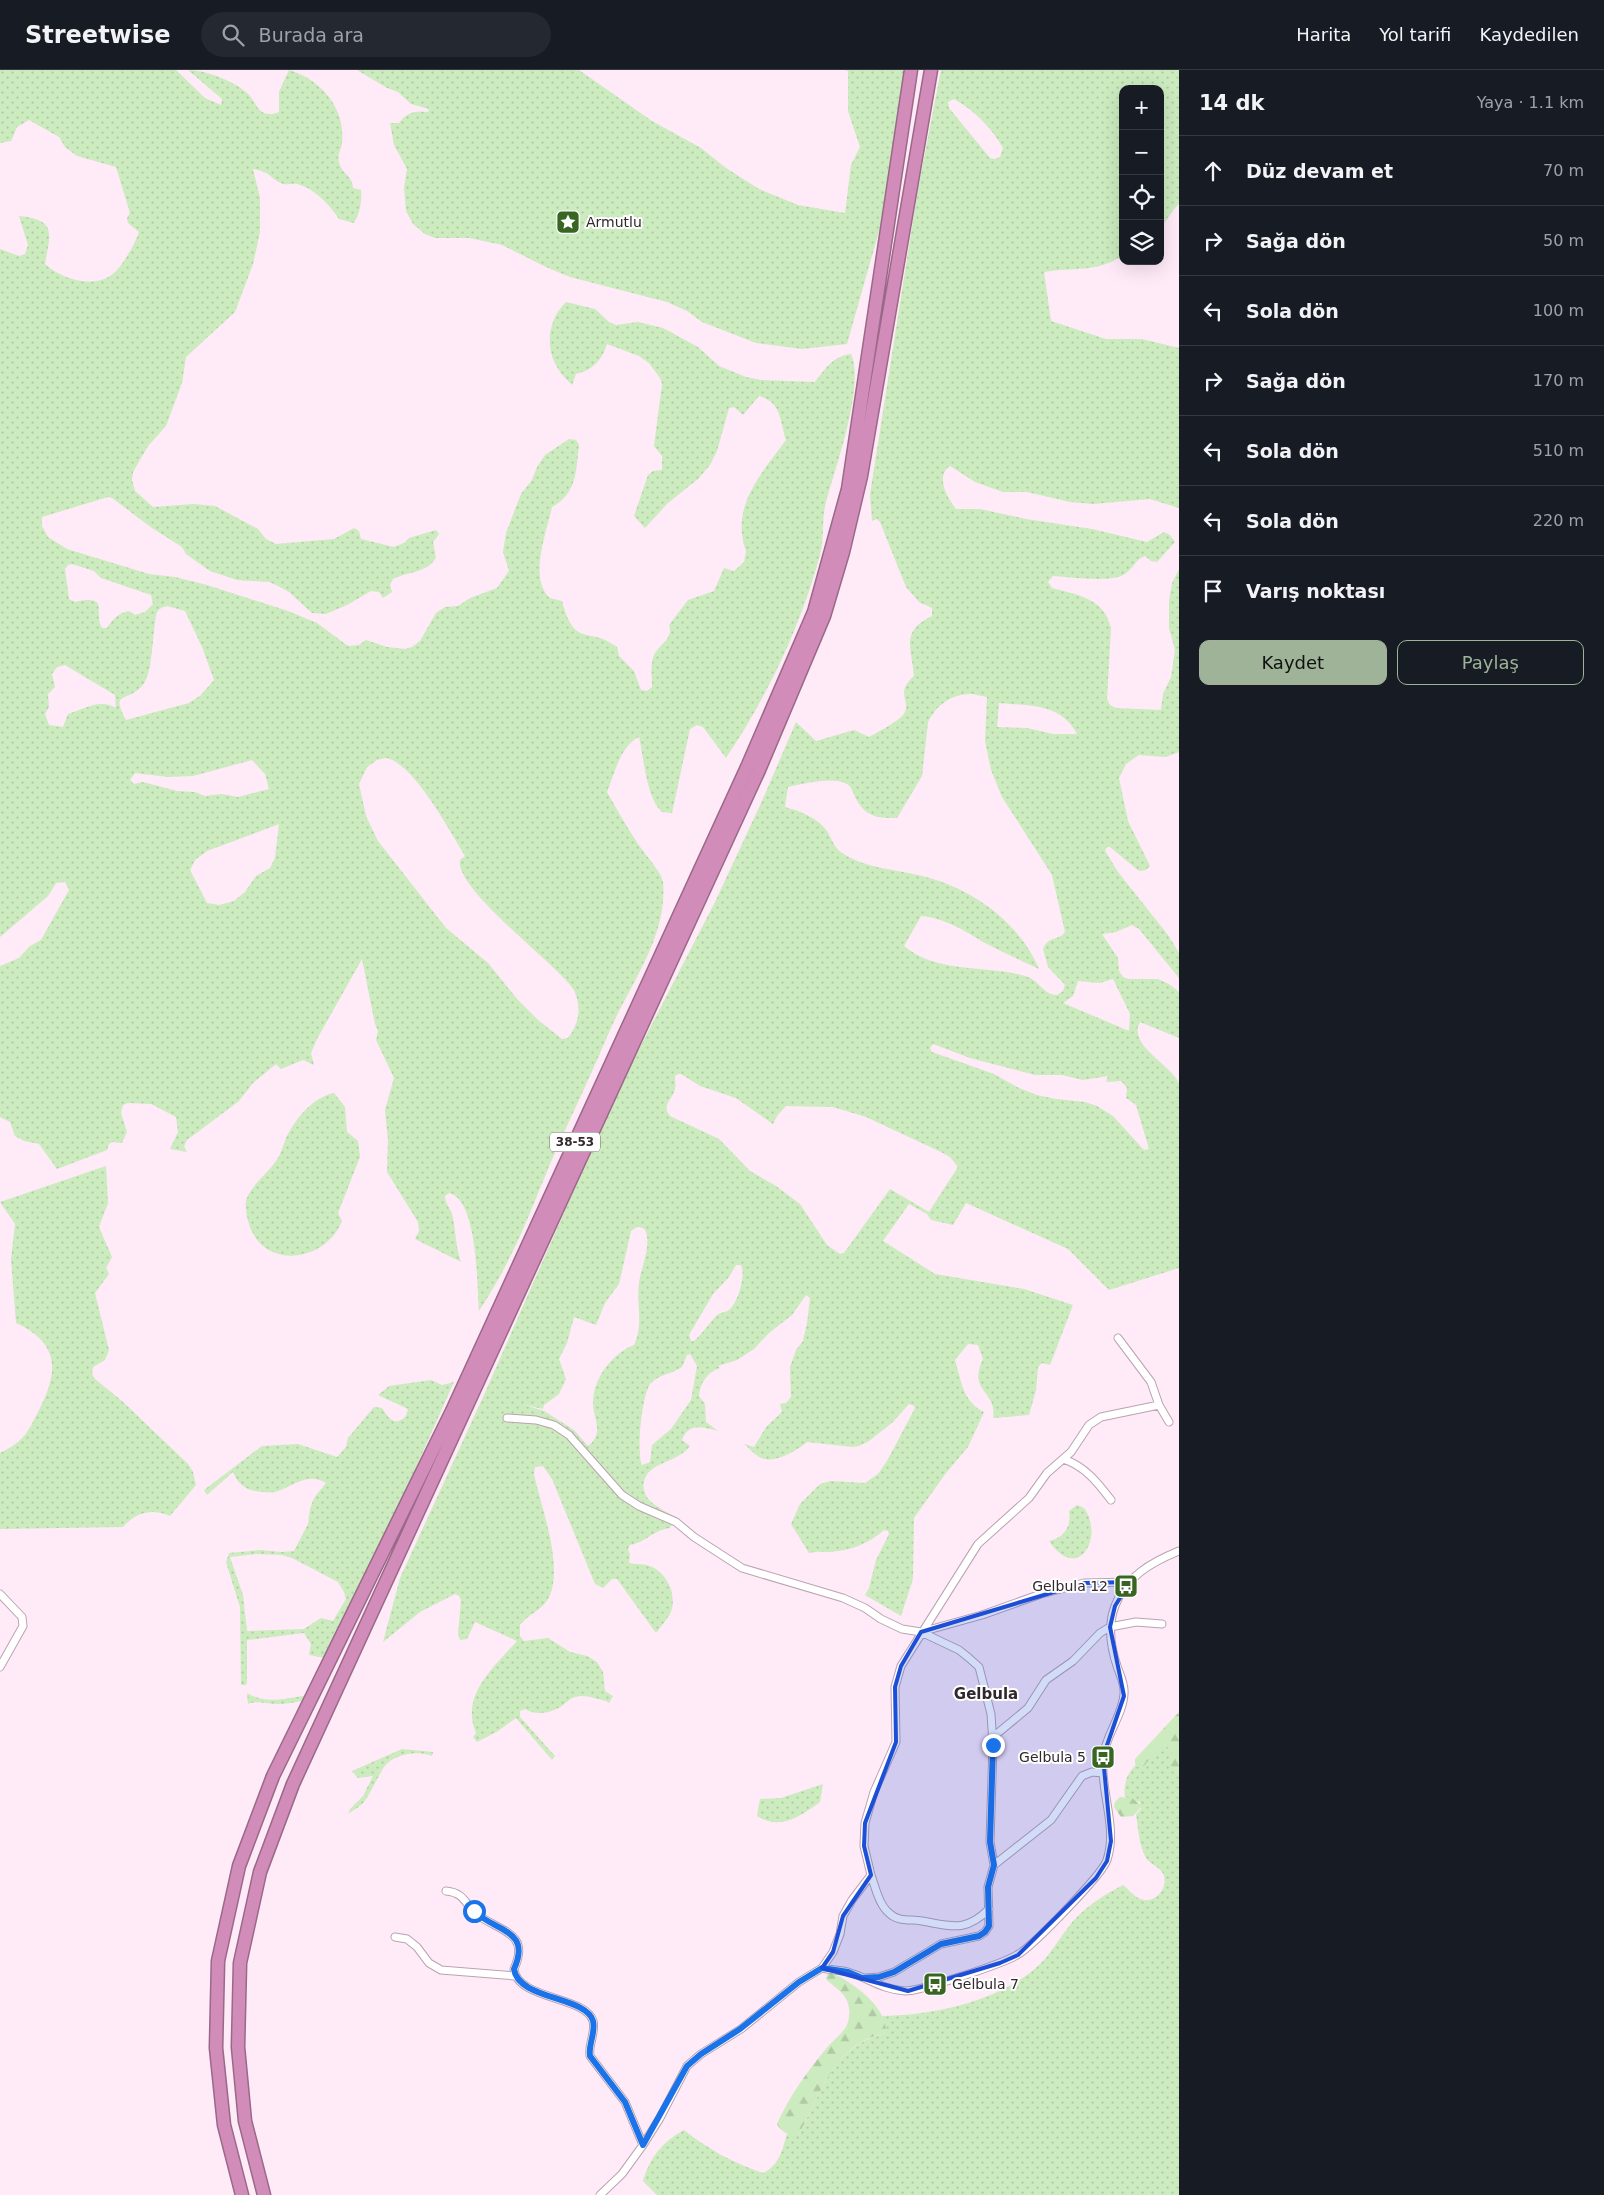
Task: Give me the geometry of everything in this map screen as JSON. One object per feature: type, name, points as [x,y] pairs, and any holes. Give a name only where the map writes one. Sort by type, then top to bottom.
[{"type":"highway","name":"38-53","points":[[242,2195],[224,2125],[216,2048],[218,1961],[239,1866],[274,1776],[452,1411],[748,765],[814,612],[848,489],[911,70]]},
{"type":"highway","name":"38-53","points":[[264,2195],[245,2122],[238,2047],[240,1963],[260,1872],[293,1784],[759,770],[824,616],[844,552],[861,476],[931,70]]},
{"type":"street","points":[[1118,1338],[1151,1382],[1159,1405],[1169,1422]]},
{"type":"street","points":[[989,1909],[980,1918],[969,1924],[956,1927],[895,1918],[885,1910],[871,1875],[864,1846],[865,1823],[874,1792],[896,1742],[895,1686],[901,1666],[978,1544],[1029,1498],[1047,1473],[1071,1452],[1090,1425],[1102,1418],[1159,1405]]},
{"type":"street","points":[[507,1418],[536,1420],[554,1425],[569,1435],[622,1495],[639,1506],[676,1522],[694,1537],[742,1568],[843,1598],[866,1608],[880,1619],[902,1629],[921,1632],[959,1650],[979,1667],[991,1714],[993,1737],[990,1842],[994,1865],[988,1887],[989,1926],[982,1934],[941,1944],[894,1972],[879,1977],[862,1978]]},
{"type":"street","points":[[1063,1459],[1073,1462],[1093,1477],[1111,1500]]},
{"type":"street","points":[[822,1968],[848,1972],[892,1990],[908,1991],[1000,1963],[1018,1955],[1096,1878],[1107,1861],[1111,1841],[1103,1773],[1103,1757],[1124,1696],[1124,1687],[1113,1654],[1110,1627],[1115,1606],[1130,1582],[1142,1570],[1179,1552]]},
{"type":"street","points":[[921,1632],[982,1615],[1041,1594],[1084,1584],[1130,1582]]},
{"type":"street","points":[[0,1594],[22,1617],[24,1626],[0,1667]]},
{"type":"street","points":[[993,1737],[1028,1708],[1046,1680],[1073,1661],[1100,1633],[1110,1627],[1136,1622],[1162,1624]]},
{"type":"street","points":[[994,1865],[1051,1820],[1082,1776],[1092,1772],[1103,1773]]},
{"type":"street","points":[[600,2195],[622,2174],[643,2145],[687,2066],[701,2054],[740,2029],[799,1982],[822,1968],[834,1952],[843,1916],[852,1900],[871,1875]]},
{"type":"street","points":[[446,1891],[460,1894],[478,1916],[514,1937],[518,1943],[520,1954],[514,1969],[516,1976],[533,1991],[579,2008],[591,2017],[593,2026],[589,2050],[590,2056],[625,2102],[643,2145]]},
{"type":"street","points":[[395,1937],[407,1939],[417,1947],[429,1964],[441,1970],[516,1976]]},
{"type":"highlighted area","points":[[1130,1582],[1115,1606],[1110,1627],[1124,1696],[1103,1757],[1111,1841],[1107,1861],[1096,1878],[1018,1955],[1000,1963],[908,1991],[822,1968],[833,1952],[843,1916],[871,1875],[864,1846],[865,1823],[896,1742],[895,1687],[901,1666],[921,1632],[1084,1583]]},
{"type":"green space","points":[[0,70],[176,70],[205,98],[221,105],[222,99],[188,70],[203,72],[221,78],[244,90],[261,111],[273,114],[279,112],[279,92],[289,70],[311,80],[329,97],[340,118],[342,130],[342,143],[338,157],[340,166],[351,180],[353,188],[361,190],[360,207],[354,223],[339,219],[326,203],[309,189],[297,184],[283,184],[266,173],[253,169],[260,198],[260,232],[253,264],[235,312],[186,357],[182,383],[166,426],[148,446],[133,472],[132,480],[135,491],[153,507],[194,504],[215,506],[258,529],[266,539],[276,544],[334,539],[354,528],[359,531],[361,539],[394,547],[404,543],[409,538],[436,530],[439,534],[433,542],[436,558],[422,570],[393,579],[390,585],[392,592],[383,598],[379,592],[371,591],[347,605],[326,614],[312,613],[289,592],[269,582],[237,580],[210,571],[186,554],[182,547],[152,528],[112,498],[108,497],[42,517],[42,526],[48,537],[67,549],[149,574],[175,577],[207,585],[288,611],[317,623],[348,646],[359,645],[366,640],[387,647],[405,649],[412,647],[420,641],[436,613],[445,607],[458,606],[470,598],[497,588],[509,571],[503,552],[506,533],[521,494],[532,480],[537,467],[545,455],[569,439],[576,440],[579,445],[574,480],[566,495],[552,507],[543,541],[540,579],[544,590],[550,598],[562,601],[572,626],[577,631],[598,637],[617,647],[619,656],[634,671],[641,690],[647,691],[652,687],[654,655],[668,638],[669,625],[688,600],[714,591],[724,568],[734,571],[744,562],[746,551],[742,535],[742,520],[745,506],[758,478],[786,440],[779,414],[767,399],[759,396],[743,415],[734,407],[729,408],[717,451],[710,465],[698,479],[668,503],[645,528],[634,516],[648,475],[653,471],[662,470],[662,456],[654,446],[662,384],[660,378],[649,363],[639,356],[607,344],[596,364],[576,374],[572,385],[560,372],[551,353],[550,334],[555,317],[566,302],[595,309],[609,322],[616,325],[638,322],[663,328],[698,347],[719,366],[746,377],[761,380],[815,382],[834,360],[851,354],[854,367],[852,404],[848,425],[825,505],[820,555],[793,635],[756,710],[726,758],[703,727],[697,725],[690,729],[672,813],[662,812],[652,797],[646,777],[639,737],[632,741],[623,753],[607,792],[638,844],[662,878],[663,903],[659,923],[653,943],[615,1019],[520,1235],[498,1280],[479,1311],[471,1227],[466,1211],[459,1199],[449,1193],[445,1196],[452,1214],[461,1262],[415,1239],[419,1231],[418,1222],[387,1172],[388,1140],[385,1110],[394,1078],[376,1040],[378,1031],[362,959],[317,1039],[311,1053],[314,1065],[303,1060],[281,1069],[276,1064],[253,1083],[239,1101],[187,1140],[184,1146],[187,1152],[170,1149],[178,1132],[176,1117],[151,1104],[128,1103],[123,1105],[121,1113],[127,1132],[122,1143],[112,1142],[107,1150],[57,1169],[39,1144],[24,1141],[15,1136],[10,1122],[0,1117],[0,966],[19,958],[30,946],[41,940],[69,890],[65,882],[56,883],[48,896],[0,937],[0,249],[19,256],[25,254],[28,245],[19,216],[32,218],[46,225],[48,230],[49,244],[45,264],[61,275],[91,282],[101,280],[117,270],[130,252],[139,232],[128,223],[127,218],[130,213],[116,167],[77,156],[65,147],[59,137],[29,120],[17,127],[11,141],[0,143]],"holes":[[[72,564],[94,571],[101,578],[151,595],[153,604],[145,612],[135,615],[129,611],[122,613],[107,628],[102,628],[97,603],[86,600],[75,602],[69,599],[65,569],[68,565]],[[167,606],[185,611],[202,647],[214,680],[201,695],[189,703],[126,720],[121,711],[120,701],[122,698],[136,692],[146,680],[150,666],[156,615],[160,609]],[[65,665],[115,695],[116,708],[104,704],[92,705],[68,714],[63,727],[49,725],[45,714],[49,707],[48,694],[55,687],[52,674],[57,667]],[[386,758],[397,763],[408,772],[441,816],[465,856],[460,860],[462,873],[473,889],[574,990],[579,1009],[575,1027],[568,1038],[562,1039],[538,1020],[518,1000],[488,963],[446,928],[378,841],[366,816],[359,784],[367,767],[377,760]],[[252,760],[265,774],[269,789],[238,797],[222,794],[205,796],[195,792],[177,791],[143,782],[134,784],[130,780],[135,773],[168,777],[193,776]],[[279,824],[275,858],[270,868],[256,876],[245,892],[234,901],[219,905],[207,903],[190,870],[195,860],[207,851]]]},
{"type":"green space","points":[[357,70],[579,70],[652,121],[701,148],[726,168],[759,189],[798,205],[845,213],[851,165],[860,147],[848,111],[848,71],[845,70],[908,70],[883,217],[847,344],[802,349],[756,343],[702,322],[687,311],[667,302],[570,277],[502,245],[469,238],[435,238],[425,234],[413,224],[406,211],[404,188],[407,169],[394,145],[390,123],[399,123],[408,115],[419,111],[428,112],[429,109],[411,104],[398,92],[387,88]]},
{"type":"green space","points":[[941,70],[1179,70],[1179,204],[1164,222],[1164,85],[1119,85],[1119,258],[1095,267],[1044,272],[1051,321],[1106,339],[1142,339],[1179,348],[1179,508],[1150,499],[1093,504],[1070,502],[1027,492],[1003,492],[975,482],[950,466],[943,475],[943,481],[946,493],[956,509],[980,509],[1026,519],[1092,529],[1147,542],[1164,532],[1170,535],[1175,542],[1157,562],[1151,561],[1145,556],[1128,572],[1115,578],[1098,579],[1053,576],[1048,582],[1052,588],[1089,599],[1108,618],[1111,628],[1107,699],[1110,705],[1116,708],[1161,710],[1163,694],[1171,677],[1175,650],[1169,628],[1169,601],[1172,583],[1179,569],[1179,752],[1166,757],[1139,755],[1126,764],[1119,778],[1128,821],[1150,866],[1146,870],[1139,871],[1110,847],[1107,847],[1105,851],[1118,872],[1168,935],[1179,953],[1179,978],[1139,929],[1132,925],[1116,932],[1102,934],[1118,958],[1119,971],[1123,977],[1128,979],[1158,979],[1169,984],[1179,992],[1179,1038],[1140,1022],[1138,1030],[1139,1039],[1144,1046],[1179,1083],[1179,1268],[1109,1290],[1068,1249],[966,1203],[953,1225],[931,1220],[927,1214],[909,1204],[883,1241],[935,1274],[1024,1289],[1073,1305],[1050,1365],[1042,1363],[1038,1367],[1036,1390],[1029,1415],[993,1418],[991,1402],[980,1385],[979,1370],[983,1359],[978,1345],[968,1344],[955,1360],[961,1383],[967,1396],[977,1408],[984,1412],[968,1447],[946,1473],[914,1518],[913,1579],[901,1616],[865,1595],[869,1588],[876,1560],[889,1534],[888,1531],[884,1530],[865,1543],[851,1548],[809,1553],[791,1524],[800,1504],[820,1484],[831,1481],[865,1483],[878,1474],[887,1461],[915,1408],[914,1406],[909,1404],[893,1422],[869,1441],[859,1446],[807,1442],[784,1456],[765,1459],[759,1457],[744,1444],[754,1447],[766,1427],[782,1412],[780,1404],[786,1403],[791,1397],[790,1367],[796,1350],[803,1341],[807,1323],[810,1298],[806,1295],[792,1315],[769,1333],[754,1349],[737,1360],[718,1366],[720,1368],[711,1372],[705,1379],[699,1396],[705,1404],[706,1422],[718,1431],[702,1427],[688,1430],[682,1440],[690,1446],[686,1451],[655,1467],[649,1472],[644,1481],[645,1494],[653,1504],[676,1517],[670,1528],[659,1531],[640,1542],[630,1545],[628,1549],[630,1555],[629,1563],[646,1565],[658,1570],[667,1580],[670,1587],[673,1600],[670,1614],[656,1633],[617,1579],[612,1579],[603,1588],[595,1584],[552,1479],[543,1466],[535,1467],[534,1474],[553,1555],[553,1586],[548,1599],[542,1607],[526,1618],[520,1625],[520,1636],[524,1641],[548,1638],[570,1652],[587,1656],[597,1662],[603,1672],[605,1691],[613,1696],[609,1703],[591,1697],[579,1696],[548,1712],[539,1713],[525,1709],[520,1711],[520,1717],[555,1756],[552,1760],[516,1718],[498,1731],[477,1742],[473,1737],[476,1733],[472,1719],[472,1706],[476,1694],[482,1682],[517,1641],[475,1622],[467,1639],[460,1640],[458,1635],[461,1600],[455,1594],[420,1612],[383,1642],[400,1578],[484,1395],[617,1092],[715,902],[796,722],[816,741],[854,730],[869,737],[894,722],[905,712],[905,687],[914,676],[910,640],[916,627],[932,616],[932,608],[919,602],[906,587],[880,522],[877,519],[872,521],[870,494],[918,189]],"holes":[[[954,99],[982,120],[1003,148],[1000,157],[990,158],[949,108],[948,102]],[[965,694],[987,697],[985,741],[991,770],[1002,797],[1052,875],[1065,932],[1063,935],[1048,942],[1043,949],[1048,967],[1065,985],[1063,991],[1057,995],[1049,993],[1028,977],[1013,973],[948,965],[917,955],[904,946],[921,916],[930,917],[956,927],[1039,969],[1019,936],[990,908],[973,897],[937,880],[869,865],[851,858],[837,849],[827,831],[819,822],[803,813],[785,807],[788,787],[818,781],[834,781],[848,785],[859,804],[872,815],[883,818],[897,818],[922,776],[928,722],[936,710],[946,701]],[[999,703],[1033,706],[1053,711],[1062,716],[1077,734],[1053,734],[1027,728],[997,727]],[[1113,979],[1130,1014],[1129,1031],[1063,1003],[1073,996],[1078,981],[1100,983]],[[933,1044],[970,1058],[1035,1075],[1062,1075],[1083,1080],[1108,1076],[1106,1082],[1121,1081],[1127,1088],[1126,1098],[1136,1105],[1149,1149],[1144,1150],[1113,1116],[1097,1106],[1085,1102],[1037,1095],[1019,1088],[994,1074],[932,1052],[930,1048]],[[681,1074],[700,1086],[736,1098],[773,1124],[786,1106],[833,1107],[866,1117],[941,1152],[950,1157],[958,1167],[929,1212],[890,1189],[844,1253],[840,1254],[827,1245],[800,1204],[776,1186],[750,1171],[719,1139],[670,1116],[667,1105],[674,1093],[675,1076]],[[637,1227],[643,1228],[646,1232],[647,1244],[639,1283],[639,1329],[637,1337],[634,1345],[618,1354],[600,1376],[596,1385],[593,1403],[597,1431],[596,1436],[588,1446],[574,1430],[544,1411],[522,1404],[543,1409],[544,1405],[559,1394],[566,1379],[559,1359],[567,1343],[574,1317],[596,1325],[605,1303],[619,1284],[631,1231]],[[736,1265],[741,1265],[742,1282],[735,1301],[727,1311],[717,1315],[697,1338],[691,1341],[689,1335],[713,1294],[729,1277]],[[690,1354],[697,1366],[691,1400],[671,1429],[652,1445],[650,1462],[642,1465],[640,1458],[640,1436],[648,1389],[655,1380],[682,1367],[687,1355]]]},
{"type":"green space","points":[[334,1093],[345,1107],[347,1132],[358,1141],[360,1157],[338,1213],[342,1221],[334,1235],[323,1245],[295,1256],[281,1255],[268,1249],[257,1239],[247,1218],[246,1201],[253,1188],[276,1161],[286,1138],[300,1116],[319,1099]]},
{"type":"green space","points":[[106,1166],[108,1203],[99,1227],[112,1257],[106,1268],[109,1274],[95,1293],[109,1350],[105,1360],[93,1367],[92,1374],[95,1379],[122,1401],[188,1464],[193,1472],[196,1485],[170,1516],[157,1512],[145,1513],[133,1518],[123,1527],[0,1529],[0,1453],[15,1444],[29,1430],[46,1394],[52,1370],[48,1349],[41,1339],[16,1323],[11,1259],[15,1224],[0,1202]]},
{"type":"green space","points":[[431,1380],[442,1385],[454,1382],[335,1649],[325,1658],[309,1655],[311,1644],[304,1633],[247,1640],[247,1682],[246,1685],[241,1685],[240,1607],[226,1562],[229,1553],[260,1550],[294,1551],[308,1524],[314,1498],[326,1483],[307,1479],[276,1492],[257,1491],[244,1487],[233,1472],[207,1495],[204,1490],[262,1446],[298,1444],[337,1457],[346,1447],[348,1438],[374,1407],[382,1408],[389,1418],[395,1421],[406,1416],[408,1409],[378,1395],[389,1386]],"holes":[[[256,1554],[282,1555],[292,1558],[338,1582],[346,1599],[333,1621],[321,1618],[304,1629],[247,1631],[243,1595],[230,1557]]]},
{"type":"green space","points":[[1077,1505],[1084,1508],[1090,1520],[1090,1543],[1078,1557],[1070,1558],[1060,1553],[1049,1541],[1063,1534],[1068,1526],[1069,1511]]},
{"type":"green space","points":[[247,1693],[270,1700],[309,1695],[306,1700],[292,1703],[255,1702],[248,1704]]},
{"type":"green space","points":[[1179,1712],[1179,1773],[1173,1771],[1170,1767],[1172,1751],[1163,1743],[1143,1767],[1137,1767],[1135,1759]]},
{"type":"green space","points":[[1163,1743],[1172,1751],[1173,1757],[1171,1759],[1176,1772],[1179,1773],[1179,2195],[657,2195],[643,2181],[649,2165],[658,2151],[676,2134],[684,2130],[721,2155],[741,2165],[763,2173],[769,2170],[777,2161],[782,2151],[787,2134],[799,2135],[822,2087],[841,2059],[868,2039],[886,2033],[882,2016],[903,2015],[947,2008],[969,2003],[990,1995],[1028,1974],[1044,1960],[1079,1915],[1107,1894],[1123,1885],[1136,1897],[1144,1900],[1149,1900],[1158,1895],[1164,1886],[1164,1876],[1145,1856],[1140,1841],[1136,1814],[1141,1809],[1140,1802],[1125,1797],[1125,1787],[1130,1772],[1135,1766]]},
{"type":"green space","points":[[402,1749],[433,1752],[432,1756],[413,1753],[393,1759],[384,1767],[364,1802],[348,1814],[350,1809],[363,1796],[373,1776],[358,1778],[352,1771]]},
{"type":"green space","points":[[823,1784],[820,1802],[798,1817],[782,1822],[774,1822],[757,1816],[760,1799],[781,1798]]},
{"type":"green space","points":[[1120,1797],[1132,1798],[1142,1806],[1133,1816],[1121,1817],[1114,1807],[1115,1802]]},
{"type":"green space","points":[[831,1972],[849,1982],[867,1996],[881,2014],[885,2023],[886,2033],[869,2038],[854,2047],[842,2059],[831,2072],[799,2135],[792,2135],[781,2130],[777,2124],[792,2095],[805,2076],[827,2047],[844,2030],[849,2020],[849,2008],[846,1998],[826,1979],[827,1974]]},
{"type":"place","name":"Armutlu","points":[[568,222]]},
{"type":"place","name":"Gelbula 12","points":[[1126,1586]]},
{"type":"place","name":"Gelbula 5","points":[[1103,1757]]},
{"type":"place","name":"Gelbula 7","points":[[935,1984]]},
{"type":"district","name":"Gelbula","points":[[986,1694]]},
{"type":"route","points":[[474,1911],[478,1916],[509,1933],[518,1943],[520,1954],[514,1969],[518,1979],[533,1991],[579,2008],[591,2017],[593,2026],[589,2050],[590,2056],[625,2102],[643,2145],[660,2118],[687,2066],[701,2054],[740,2029],[799,1982],[822,1968],[848,1972],[862,1978],[879,1977],[894,1972],[941,1944],[979,1936],[988,1929],[988,1887],[994,1865],[990,1842],[993,1745]]}]
